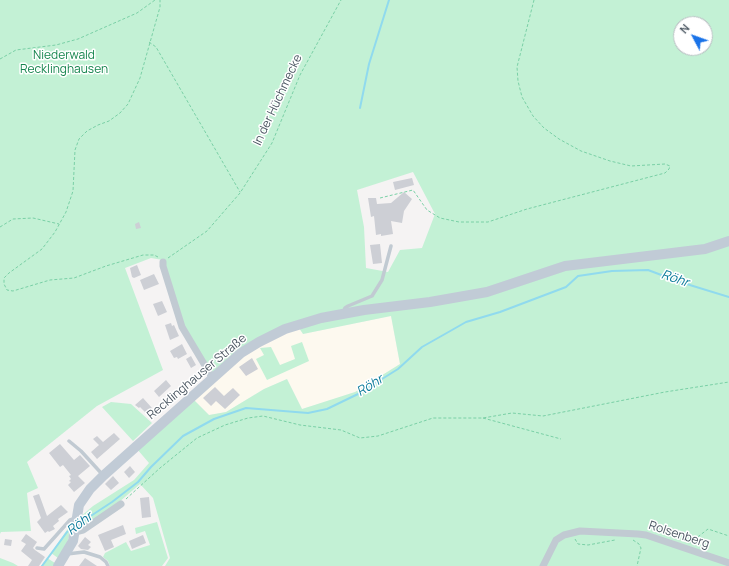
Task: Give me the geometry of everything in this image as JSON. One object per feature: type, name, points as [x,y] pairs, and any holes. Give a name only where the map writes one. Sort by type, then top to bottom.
[{"type":"main road","name":"Recklinghauser Straße","points":[[58,566],[73,541],[79,505],[90,489],[241,353],[285,329],[321,318],[487,292],[565,266],[705,249],[729,241]]},
{"type":"street","points":[[163,262],[182,327],[213,379]]},
{"type":"street","points":[[76,525],[84,530],[121,504]]},
{"type":"street","name":"Rolsenberg","points":[[543,566],[556,540],[572,532],[580,531],[638,534],[729,563]]},
{"type":"lane","points":[[343,314],[345,308],[348,306],[372,296],[382,280],[391,246]]},
{"type":"lane","points":[[69,442],[81,452],[103,476]]},
{"type":"lane","points":[[37,548],[44,549],[70,520],[76,525]]},
{"type":"lane","points":[[66,554],[84,552],[100,557],[108,566]]},
{"type":"path","points":[[0,59],[16,50],[56,45],[78,39],[137,12],[155,0]]},
{"type":"path","points":[[160,0],[160,7],[140,78],[128,104],[120,113],[109,121],[98,125],[83,134],[76,144],[73,191],[70,205],[51,239],[42,249],[4,278],[4,284],[7,290],[14,292],[50,280],[74,278],[106,266],[143,255],[154,255],[163,262]]},
{"type":"path","name":"In der Hüchmecke","points":[[163,262],[206,231],[240,193],[272,143],[300,75],[341,0]]},
{"type":"path","points":[[380,198],[413,190],[427,210],[440,218],[459,222],[488,222],[527,209],[669,170],[670,166],[665,164],[631,166],[610,161],[581,151],[559,139],[544,128],[533,116],[522,97],[518,81],[517,67],[534,0]]},
{"type":"path","points":[[149,42],[156,47],[240,193]]},
{"type":"path","points":[[0,227],[13,219],[33,218],[60,224]]},
{"type":"path","points":[[121,504],[160,468],[197,438],[225,425],[248,418],[263,416],[300,425],[341,430],[360,438],[378,436],[433,418],[483,418],[512,413],[543,416],[729,382]]},
{"type":"path","points":[[483,418],[561,439]]},
{"type":"path","points":[[684,549],[708,529],[729,536]]},
{"type":"path","points":[[572,532],[578,544],[588,545],[616,540]]},
{"type":"path","points":[[632,539],[639,544],[641,548],[637,566]]},
{"type":"shaded area","points":[[391,316],[400,364],[355,392],[302,409],[287,379],[264,389],[226,412],[209,415],[193,399],[214,375],[295,322],[303,334]]},
{"type":"green space","name":"Niederwald Recklinghausen","points":[[0,0],[729,0],[729,566],[165,566],[170,558],[153,498],[140,484],[118,503],[79,530],[80,517],[93,506],[134,480],[149,463],[137,449],[193,399],[209,415],[226,412],[264,389],[287,379],[302,409],[355,392],[400,364],[391,316],[303,334],[295,322],[214,375],[183,327],[163,260],[151,258],[125,268],[163,370],[97,406],[27,462],[38,488],[27,493],[31,531],[1,532],[0,534]],"holes":[[[413,172],[435,214],[422,248],[400,250],[388,272],[366,268],[364,227],[357,190]]]},
{"type":"green space","points":[[302,342],[309,361],[267,380],[256,359],[264,355],[260,348],[271,347],[280,365],[295,359],[291,346]]},
{"type":"green space","points":[[111,402],[131,404],[152,423],[133,441],[102,407]]},
{"type":"green space","points":[[157,522],[168,558],[162,566],[110,566],[108,561],[103,557],[105,553],[126,542],[131,551],[150,545],[145,531],[136,534],[135,528]]},
{"type":"green space","points":[[71,524],[72,526],[67,543],[58,558],[51,553]]},
{"type":"green space","points":[[0,558],[13,563],[18,566],[0,566]]},
{"type":"green space","points":[[47,558],[55,563],[53,566],[41,566]]},
{"type":"building","points":[[412,178],[414,185],[395,190],[393,182]]},
{"type":"building","points":[[404,192],[412,199],[404,211],[402,223],[391,221],[393,234],[381,236],[381,234],[376,235],[374,216],[371,217],[368,198],[376,198],[377,204],[391,203]]},
{"type":"building","points":[[139,222],[141,228],[136,229],[135,224]]},
{"type":"building","points":[[380,244],[382,263],[373,264],[370,245]]},
{"type":"building","points":[[137,265],[141,275],[134,278],[132,277],[130,268]]},
{"type":"building","points":[[154,274],[159,284],[144,290],[140,280]]},
{"type":"building","points":[[162,301],[167,312],[158,316],[153,304]]},
{"type":"building","points":[[171,323],[172,326],[174,325],[179,336],[170,340],[165,325]]},
{"type":"building","points":[[182,344],[187,354],[178,359],[177,357],[174,358],[170,351]]},
{"type":"building","points":[[191,356],[196,365],[191,368],[186,359]]},
{"type":"building","points":[[252,358],[258,369],[246,376],[239,367]]},
{"type":"building","points":[[166,380],[171,386],[159,397],[154,391]]},
{"type":"building","points":[[215,387],[224,396],[233,388],[240,395],[225,409],[216,401],[211,406],[203,398]]},
{"type":"building","points":[[143,398],[152,408],[146,413],[140,407],[139,408],[135,405]]},
{"type":"building","points":[[114,433],[120,439],[97,459],[91,452],[99,445],[93,439],[97,436],[103,442]]},
{"type":"building","points":[[60,444],[74,460],[80,455],[90,466],[78,476],[85,483],[74,492],[68,485],[71,482],[69,481],[71,479],[69,476],[71,475],[63,465],[60,467],[49,453]]},
{"type":"building","points":[[130,466],[135,472],[129,478],[124,472]]},
{"type":"building","points":[[113,476],[119,483],[111,490],[105,484]]},
{"type":"building","points":[[39,494],[47,516],[61,505],[68,512],[58,519],[59,521],[53,526],[55,529],[45,533],[37,522],[41,518],[33,496]]},
{"type":"building","points":[[149,497],[151,517],[142,518],[140,498]]},
{"type":"building","points":[[123,525],[126,534],[111,540],[114,547],[105,551],[98,535]]},
{"type":"building","points":[[26,534],[37,542],[33,548],[45,557],[39,566],[28,566],[32,560],[21,551],[26,544],[21,541]]},
{"type":"building","points":[[143,535],[146,543],[132,549],[129,541]]},
{"type":"building","points":[[85,537],[91,542],[88,545],[91,547],[88,550],[81,549],[78,546]]},
{"type":"building","points":[[5,539],[12,540],[11,546],[4,545]]},
{"type":"building","points":[[85,558],[97,566],[79,566]]},
{"type":"waterway","points":[[360,108],[369,64],[389,0]]},
{"type":"waterway","name":"Röhr","points":[[80,523],[112,502],[138,482],[183,436],[214,419],[246,408],[308,413],[327,409],[358,394],[398,369],[422,347],[466,322],[500,312],[566,287],[578,276],[612,271],[648,270],[680,282],[729,297]]},
{"type":"waterway","name":"Röhr","points":[[42,566],[67,532],[72,529]]}]
